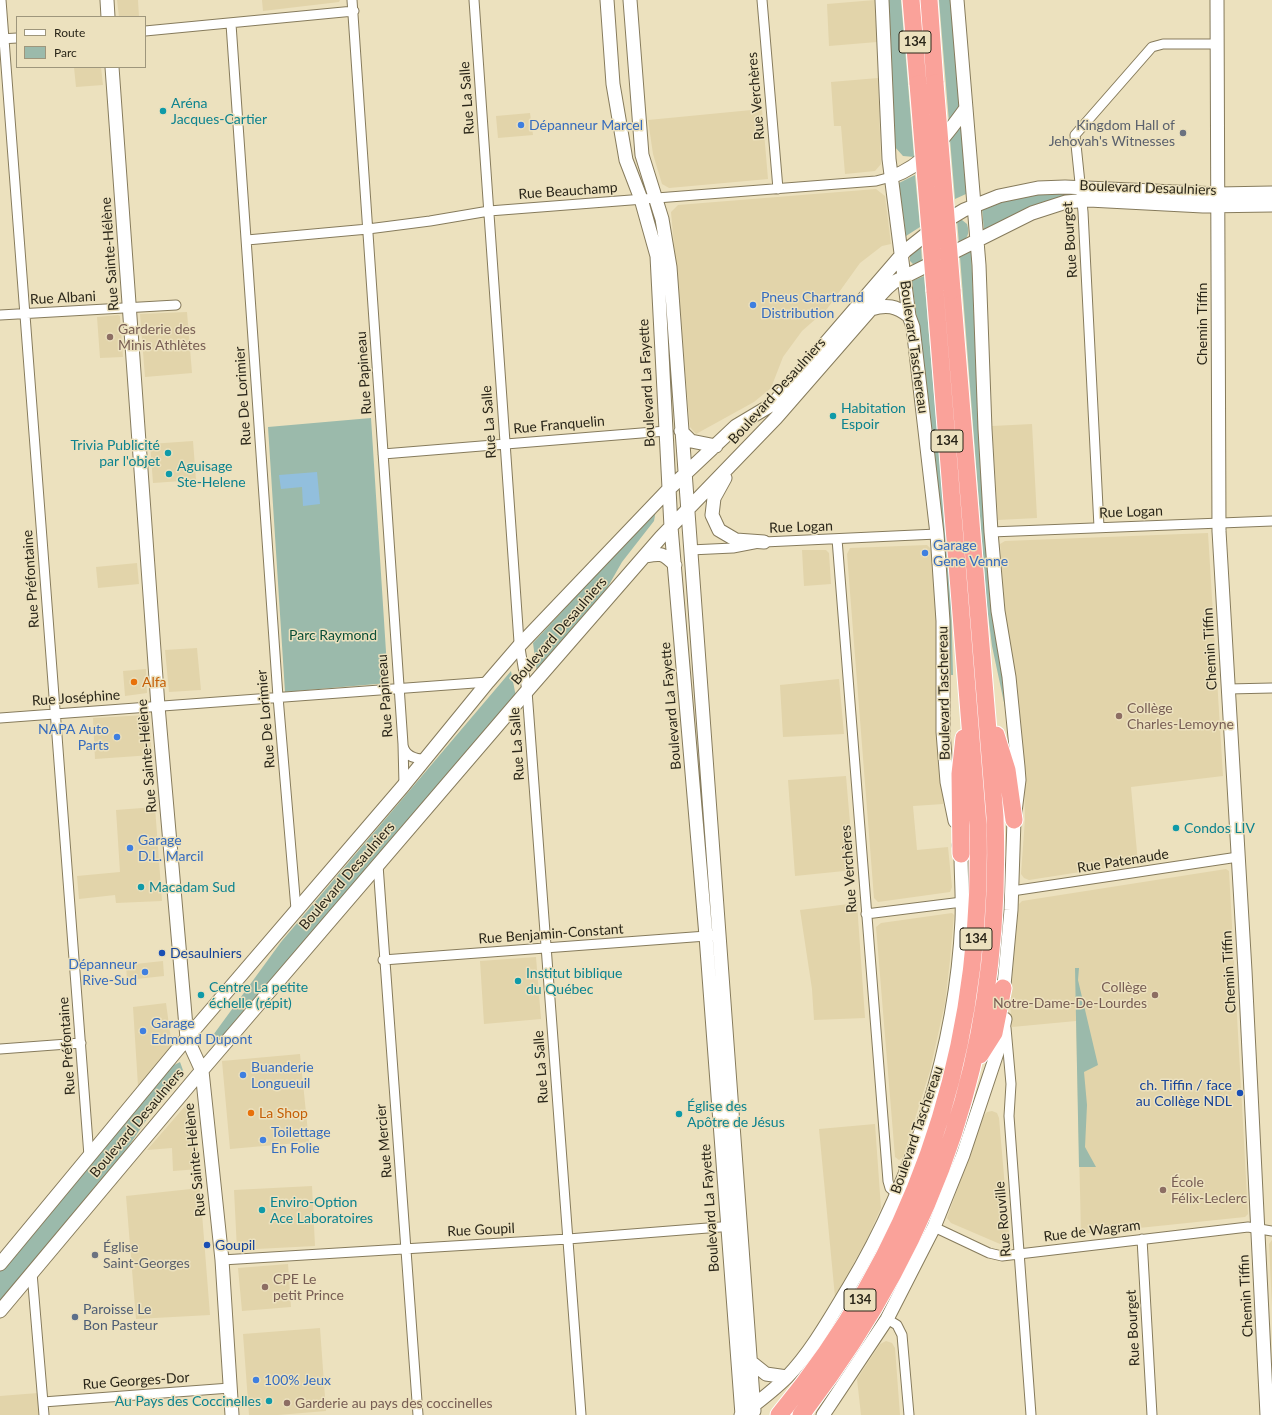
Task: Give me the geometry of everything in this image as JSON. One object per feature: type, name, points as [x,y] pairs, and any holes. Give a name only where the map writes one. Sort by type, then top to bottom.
[{"type":"highway","name":"Boulevard Taschereau","points":[[779,1415],[835,1340],[880,1264],[920,1178],[948,1092],[966,1011],[978,912],[978,825],[911,0]]},
{"type":"highway","name":"134","points":[[801,1415],[836,1368],[863,1327],[908,1247],[948,1150],[962,1108],[973,1065],[988,985],[996,896],[995,817],[929,0]]},
{"type":"highway","points":[[961,854],[960,774],[968,698]]},
{"type":"highway","points":[[986,704],[1007,770],[1014,820]]},
{"type":"highway","points":[[973,1065],[994,1033],[1003,988]]},
{"type":"street","name":"Rue Préfontaine","points":[[1,0],[2,39],[89,1156]]},
{"type":"street","points":[[106,0],[108,16]]},
{"type":"street","name":"Rue Papineau","points":[[352,0],[354,11],[403,744],[404,785]]},
{"type":"street","name":"Rue La Salle","points":[[474,0],[519,646],[527,690],[581,1415]]},
{"type":"street","name":"Boulevard La Fayette","points":[[606,0],[613,84],[626,160],[658,256],[668,490],[706,936],[734,1226],[751,1362],[747,1413]]},
{"type":"street","name":"Boulevard La Fayette","points":[[630,0],[642,155],[662,219],[670,267],[681,431],[686,472],[690,550],[720,935],[734,1226],[747,1413]]},
{"type":"street","name":"Rue Verchères","points":[[762,0],[778,189]]},
{"type":"street","name":"Boulevard Taschereau","points":[[747,1413],[787,1377],[817,1338],[841,1301],[873,1242],[896,1193],[927,1110],[943,1050],[956,974],[962,902],[961,854],[947,782],[943,732],[943,622],[937,534],[914,335],[909,316],[891,177],[886,121],[882,0]]},
{"type":"street","points":[[824,1415],[887,1319],[934,1228],[963,1155],[999,1047],[1005,1020],[1003,988],[1012,891],[1014,820],[1019,780],[1008,674],[998,611],[991,532],[976,240],[957,0]]},
{"type":"street","name":"Chemin Tiffin","points":[[1217,0],[1219,522],[1267,1415]]},
{"type":"street","points":[[146,31],[231,24],[354,11]]},
{"type":"street","name":"Rue De Lorimier","points":[[231,24],[278,697],[296,909]]},
{"type":"street","points":[[2,39],[16,38]]},
{"type":"street","name":"Rue Bourget","points":[[1099,527],[1081,200],[1074,140],[1076,133],[1149,50],[1161,44],[1217,44]]},
{"type":"street","name":"Rue Sainte-Hélène","points":[[112,68],[158,706],[187,1038],[202,1071],[222,1260],[232,1415]]},
{"type":"street","points":[[891,177],[912,168],[919,163],[943,138],[966,108]]},
{"type":"street","name":"Rue Beauchamp","points":[[247,240],[368,229],[430,221],[489,211],[876,181],[891,177]]},
{"type":"street","name":"Boulevard Desaulniers","points":[[0,1264],[187,1038],[296,909],[404,785],[519,646],[686,472],[736,426],[773,404],[901,256],[934,228],[973,206],[1020,191],[1046,187],[1080,187],[1272,205]]},
{"type":"street","name":"Boulevard Desaulniers","points":[[0,1311],[202,1071],[527,690],[688,508],[776,418],[872,309],[884,290],[894,282],[1039,210],[1081,200],[1218,200],[1272,193]]},
{"type":"street","name":"Rue Albani","points":[[0,315],[176,305]]},
{"type":"street","points":[[872,309],[890,306],[909,316]]},
{"type":"street","name":"Rue Franquelin","points":[[383,454],[666,431]]},
{"type":"street","points":[[681,431],[691,441],[716,446]]},
{"type":"street","points":[[733,463],[714,498],[712,515],[719,530],[727,536],[736,540],[764,542]]},
{"type":"street","name":"Rue Logan","points":[[991,532],[1272,521]]},
{"type":"street","name":"Rue Logan","points":[[690,550],[733,548],[764,542],[937,534]]},
{"type":"street","name":"Rue Verchères","points":[[837,539],[888,1182],[890,1188],[896,1193]]},
{"type":"street","points":[[646,556],[660,553],[666,556],[675,565]]},
{"type":"street","name":"Rue Joséphine","points":[[0,718],[488,682]]},
{"type":"street","points":[[1228,689],[1272,688]]},
{"type":"street","name":"Rue Papineau","points":[[403,744],[403,748],[409,755],[416,759],[425,759]]},
{"type":"street","name":"Rue Patenaude","points":[[1012,891],[1238,856]]},
{"type":"street","name":"Rue Mercier","points":[[378,865],[383,960],[407,1248],[418,1415]]},
{"type":"street","points":[[866,914],[962,902]]},
{"type":"street","name":"Rue Benjamin-Constant","points":[[383,960],[720,935]]},
{"type":"street","name":"Rue Rouville","points":[[1005,1020],[1008,1036],[1011,1084],[1009,1116],[1032,1415]]},
{"type":"street","points":[[0,1049],[81,1043]]},
{"type":"street","name":"Rue Goupil","points":[[222,1260],[568,1239],[734,1226]]},
{"type":"street","name":"Rue de Wagram","points":[[934,1228],[1002,1256],[1248,1227],[1272,1231]]},
{"type":"street","name":"Rue Bourget","points":[[1142,1239],[1152,1415]]},
{"type":"street","points":[[32,1273],[44,1415]]},
{"type":"street","points":[[887,1319],[897,1325],[902,1335],[908,1415]]},
{"type":"street","points":[[751,1362],[766,1374],[787,1377]]},
{"type":"street","name":"Rue Georges-Dor","points":[[43,1402],[230,1388]]},
{"type":"shaded area","points":[[117,0],[138,0],[139,16],[119,16]]},
{"type":"shaded area","points":[[262,0],[340,0],[339,2],[263,11]]},
{"type":"shaded area","points":[[875,0],[877,42],[829,46],[827,4]]},
{"type":"shaded area","points":[[74,68],[101,68],[103,85],[76,87]]},
{"type":"shaded area","points":[[878,78],[881,164],[875,171],[845,174],[841,126],[834,126],[831,82]]},
{"type":"shaded area","points":[[762,109],[768,179],[669,188],[662,184],[653,154],[648,120]]},
{"type":"shaded area","points":[[530,113],[533,135],[498,138],[496,116]]},
{"type":"shaded area","points":[[876,189],[885,196],[891,244],[882,246],[860,263],[827,309],[802,331],[783,357],[771,388],[754,402],[696,434],[690,427],[671,212],[678,205]]},
{"type":"shaded area","points":[[187,312],[192,373],[145,377],[140,314]]},
{"type":"shaded area","name":"Garderie des Minis Athlètes","points":[[120,316],[123,357],[100,358],[97,317]]},
{"type":"shaded area","points":[[1032,424],[1037,518],[998,520],[992,426]]},
{"type":"shaded area","points":[[193,441],[196,480],[153,483],[150,444]]},
{"type":"shaded area","name":"Collège Charles-Lemoyne","points":[[1208,533],[1223,776],[1131,787],[1138,863],[1029,880],[1024,878],[1021,874],[1025,819],[1024,762],[1016,681],[1005,613],[1000,544],[1005,541]]},
{"type":"shaded area","points":[[927,545],[931,549],[937,618],[943,804],[913,806],[917,850],[948,847],[952,887],[950,892],[878,902],[874,898],[847,554],[850,548]]},
{"type":"shaded area","points":[[802,550],[826,550],[829,553],[831,584],[804,586]]},
{"type":"shaded area","points":[[137,563],[139,584],[98,588],[96,567]]},
{"type":"shaded area","points":[[197,648],[201,690],[169,692],[165,650]]},
{"type":"shaded area","name":"Alfa","points":[[146,669],[147,693],[125,696],[123,671]]},
{"type":"shaded area","points":[[839,679],[844,734],[783,737],[780,685]]},
{"type":"shaded area","points":[[146,715],[149,717],[152,755],[95,759],[93,718]]},
{"type":"shaded area","points":[[846,776],[854,870],[795,876],[788,780]]},
{"type":"shaded area","points":[[155,807],[162,901],[116,903],[115,895],[79,899],[77,876],[120,872],[116,810]]},
{"type":"shaded area","name":"Collège Notre-Dame-De-Lourdes","points":[[1226,869],[1229,871],[1248,1214],[1245,1217],[1081,1234],[1076,1021],[1012,1027],[1010,1004],[1019,904],[1022,901]]},
{"type":"shaded area","points":[[857,903],[865,1018],[814,1020],[812,989],[800,910]]},
{"type":"shaded area","points":[[952,913],[954,915],[945,1003],[930,1071],[903,1157],[899,1160],[895,1157],[876,927],[881,923]]},
{"type":"shaded area","points":[[536,957],[541,1019],[484,1024],[480,961]]},
{"type":"shaded area","name":"Dépanneur Rive-Sud","points":[[163,961],[164,976],[127,980],[126,965]]},
{"type":"shaded area","points":[[166,1003],[172,1047],[138,1086],[133,1007]]},
{"type":"shaded area","points":[[300,1054],[309,1142],[230,1149],[222,1061]]},
{"type":"shaded area","points":[[186,1105],[191,1105],[195,1110],[199,1169],[173,1171],[172,1148],[147,1150]]},
{"type":"shaded area","points":[[992,1111],[997,1113],[999,1118],[1009,1234],[1005,1242],[1000,1244],[951,1223],[947,1218],[983,1117],[987,1112]]},
{"type":"shaded area","points":[[875,1124],[881,1208],[867,1239],[835,1297],[819,1129]]},
{"type":"shaded area","points":[[312,1186],[315,1246],[237,1250],[234,1190]]},
{"type":"shaded area","points":[[200,1188],[210,1315],[136,1319],[126,1196]]},
{"type":"shaded area","points":[[1272,1240],[1272,1307],[1269,1244]]},
{"type":"shaded area","name":"CPE Le petit Prince","points":[[288,1264],[291,1307],[242,1311],[238,1268]]},
{"type":"shaded area","points":[[320,1328],[326,1411],[278,1415],[249,1415],[243,1334]]},
{"type":"shaded area","points":[[886,1341],[892,1343],[895,1348],[900,1415],[861,1415],[857,1379],[880,1344]]},
{"type":"shaded area","points":[[38,1393],[39,1415],[0,1415],[0,1396]]},
{"type":"green space","points":[[887,0],[901,0],[914,157],[903,156],[894,146]]},
{"type":"green space","points":[[939,0],[951,0],[960,104],[958,111],[949,122]]},
{"type":"green space","points":[[960,127],[962,127],[966,194],[955,199],[950,140]]},
{"type":"green space","points":[[915,175],[920,227],[906,236],[899,183]]},
{"type":"green space","points":[[1066,193],[1066,196],[984,231],[982,208],[1032,194]]},
{"type":"green space","points":[[957,220],[962,220],[967,224],[968,230],[966,238],[959,244]]},
{"type":"green space","points":[[921,245],[922,262],[913,264],[910,261],[910,256]]},
{"type":"green space","points":[[971,251],[980,449],[988,560],[1008,712],[1006,712],[992,646],[987,606],[960,257]]},
{"type":"green space","points":[[924,276],[951,595],[953,675],[951,675],[949,618],[928,405],[912,281]]},
{"type":"green space","name":"Parc Raymond","points":[[371,418],[388,683],[285,692],[268,427]]},
{"type":"green space","points":[[656,510],[654,521],[622,562],[606,590],[537,673],[533,643]]},
{"type":"green space","points":[[511,671],[516,697],[217,1044],[211,1038],[281,942]]},
{"type":"green space","points":[[1075,968],[1079,968],[1078,980],[1098,1065],[1084,1072],[1087,1105],[1085,1147],[1096,1167],[1079,1167]]},
{"type":"green space","points":[[180,1062],[184,1073],[151,1113],[110,1174],[0,1305],[0,1270],[172,1066]]},
{"type":"water","points":[[317,472],[320,504],[303,506],[302,487],[281,489],[279,475]]},
{"type":"place","name":"Aréna Jacques-Cartier","points":[[163,111]]},
{"type":"place","name":"Dépanneur Marcel","points":[[521,125]]},
{"type":"place","name":"Kingdom Hall of Jehovah's Witnesses","points":[[1183,133]]},
{"type":"place","name":"Pneus Chartrand Distribution","points":[[753,305]]},
{"type":"place","name":"Garderie des Minis Athlètes","points":[[110,337]]},
{"type":"place","name":"Habitation Espoir","points":[[833,416]]},
{"type":"place","name":"Trivia Publicité par l'objet","points":[[168,453]]},
{"type":"place","name":"Aguisage Ste-Helene","points":[[169,474]]},
{"type":"place","name":"Garage Gene Venne","points":[[925,553]]},
{"type":"place","name":"Alfa","points":[[134,682]]},
{"type":"place","name":"Collège Charles-Lemoyne","points":[[1119,716]]},
{"type":"place","name":"NAPA Auto Parts","points":[[117,737]]},
{"type":"place","name":"Condos LIV","points":[[1176,828]]},
{"type":"place","name":"Garage D.L. Marcil","points":[[130,848]]},
{"type":"place","name":"Macadam Sud","points":[[141,887]]},
{"type":"place","name":"Desaulniers","points":[[162,953]]},
{"type":"place","name":"Dépanneur Rive-Sud","points":[[145,972]]},
{"type":"place","name":"Institut biblique du Québec","points":[[518,981]]},
{"type":"place","name":"Centre La petite échelle (répit)","points":[[201,995]]},
{"type":"place","name":"Collège Notre-Dame-De-Lourdes","points":[[1155,995]]},
{"type":"place","name":"Garage Edmond Dupont","points":[[143,1031]]},
{"type":"place","name":"Buanderie Longueuil","points":[[243,1075]]},
{"type":"place","name":"ch. Tiffin / face au Collège NDL","points":[[1240,1093]]},
{"type":"place","name":"La Shop","points":[[251,1113]]},
{"type":"place","name":"Église des Apôtre de Jésus","points":[[679,1114]]},
{"type":"place","name":"Toilettage En Folie","points":[[263,1140]]},
{"type":"place","name":"École Félix-Leclerc","points":[[1163,1190]]},
{"type":"place","name":"Enviro-Option Ace Laboratoires","points":[[262,1210]]},
{"type":"place","name":"Goupil","points":[[207,1245]]},
{"type":"place","name":"Église Saint-Georges","points":[[95,1255]]},
{"type":"place","name":"CPE Le petit Prince","points":[[265,1287]]},
{"type":"place","name":"Paroisse Le Bon Pasteur","points":[[75,1317]]},
{"type":"place","name":"100% Jeux","points":[[256,1380]]},
{"type":"place","name":"Au Pays des Coccinelles","points":[[269,1401]]},
{"type":"place","name":"Garderie au pays des coccinelles","points":[[287,1403]]}]
